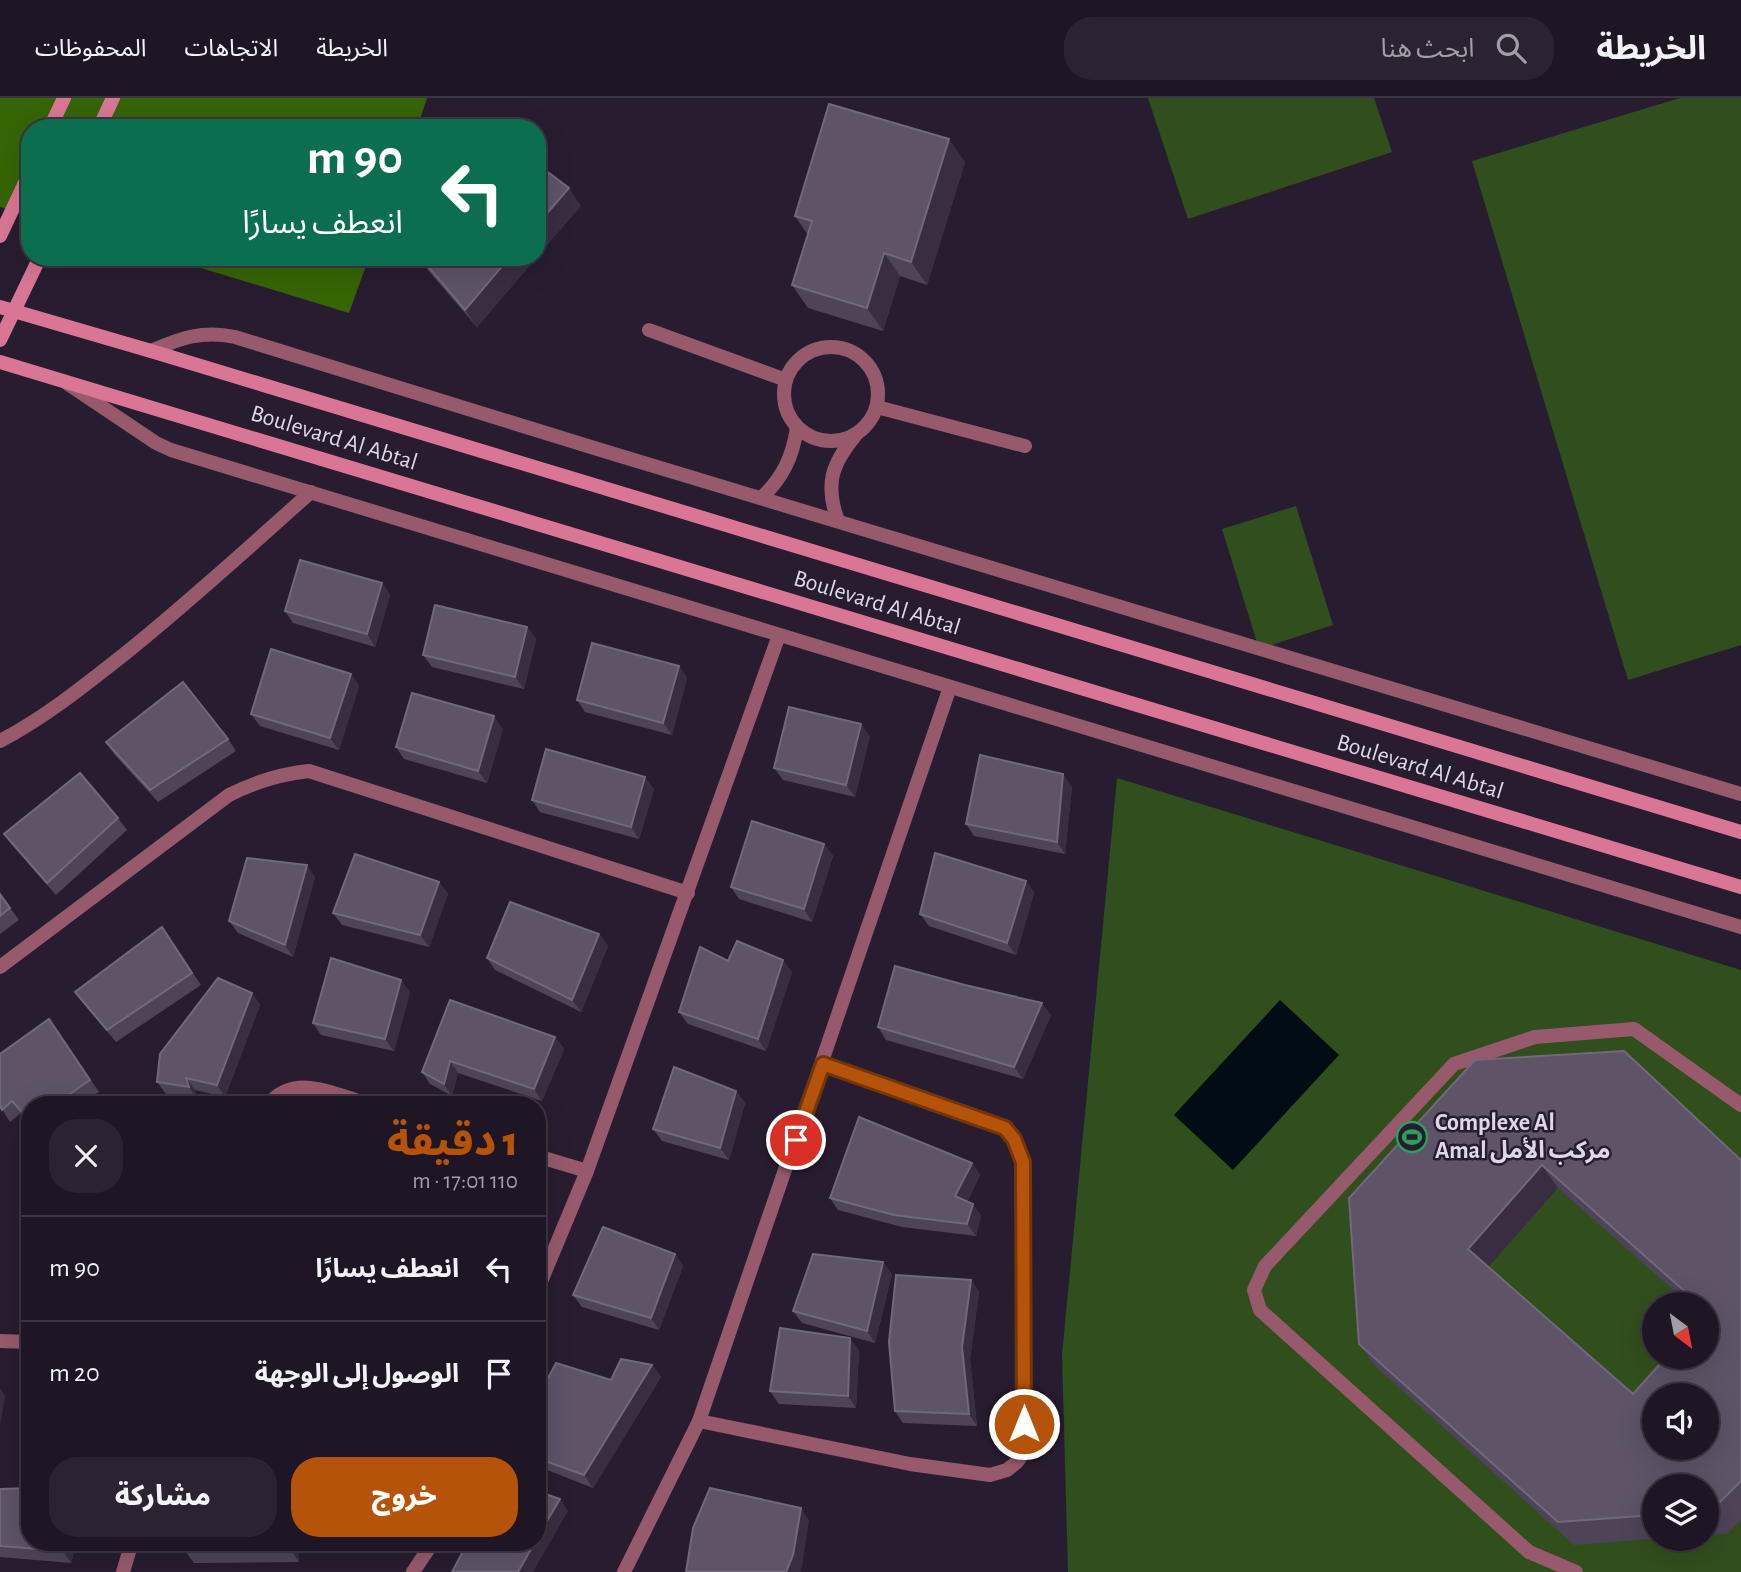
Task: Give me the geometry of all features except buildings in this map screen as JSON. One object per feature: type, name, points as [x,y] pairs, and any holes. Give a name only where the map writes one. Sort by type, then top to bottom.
[{"type":"main road","points":[[54,119],[64,98]]},
{"type":"main road","points":[[103,119],[113,98]]},
{"type":"main road","points":[[0,236],[21,191]]},
{"type":"main road","points":[[0,340],[7,309],[34,266]]},
{"type":"main road","name":"Boulevard Al Abtal","points":[[7,309],[1741,832]]},
{"type":"main road","name":"Boulevard Al Abtal","points":[[0,362],[1741,887]]},
{"type":"street","points":[[649,330],[786,380]]},
{"type":"street","points":[[151,351],[188,336],[204,333],[235,337],[1741,794]]},
{"type":"street","points":[[836,346],[852,351],[865,361],[875,374],[877,407],[870,422],[857,433],[842,440],[826,441],[810,436],[796,427],[787,413],[783,396],[786,380],[793,365],[805,354],[836,346]]},
{"type":"street","points":[[61,380],[156,443],[171,450],[1741,927]]},
{"type":"street","points":[[877,407],[1025,446]]},
{"type":"street","points":[[761,498],[773,487],[786,466],[795,443],[796,427]]},
{"type":"street","points":[[838,521],[831,503],[832,475],[835,465],[857,433]]},
{"type":"street","points":[[0,741],[18,732],[86,685],[149,634],[311,492]]},
{"type":"street","points":[[546,1269],[587,1171],[779,635]]},
{"type":"street","points":[[624,1572],[699,1421],[950,687]]},
{"type":"street","points":[[0,967],[229,795],[253,783],[282,774],[309,771],[688,893]]},
{"type":"street","points":[[1576,1572],[1529,1552],[1260,1310],[1254,1290],[1265,1266],[1454,1064],[1535,1037],[1634,1028],[1741,1105]]},
{"type":"street","points":[[699,1421],[910,1464],[990,1475],[1007,1470],[1017,1462],[1024,1451],[1023,1162],[1014,1139],[1005,1128],[823,1064]]},
{"type":"street","points":[[277,1096],[289,1089],[309,1087],[340,1096]]},
{"type":"street","points":[[546,1159],[587,1171]]},
{"type":"street","points":[[0,1341],[21,1342]]},
{"type":"street","points":[[123,1572],[129,1551]]},
{"type":"street","points":[[413,1572],[427,1551]]},
{"type":"green space","points":[[0,98],[427,98],[420,119],[21,119],[21,213],[0,207]]},
{"type":"green space","points":[[1148,98],[1374,98],[1392,152],[1188,219]]},
{"type":"green space","points":[[1680,98],[1741,98],[1741,645],[1628,680],[1472,161]]},
{"type":"green space","points":[[195,266],[366,266],[349,313]]},
{"type":"green space","points":[[1296,506],[1333,625],[1259,649],[1222,529]]},
{"type":"green space","name":"Complexe Al Amal مركب الأمل","points":[[1117,778],[1741,970],[1741,1572],[1068,1572],[1062,1355]]},
{"type":"shaded area","points":[[1280,1000],[1339,1055],[1233,1170],[1174,1115]]},
{"type":"place","name":"Complexe Al Amal مركب الأمل","points":[[1412,1137]]},
{"type":"route","points":[[796,1140],[823,1064],[1005,1128],[1014,1139],[1023,1162],[1024,1424]]}]
